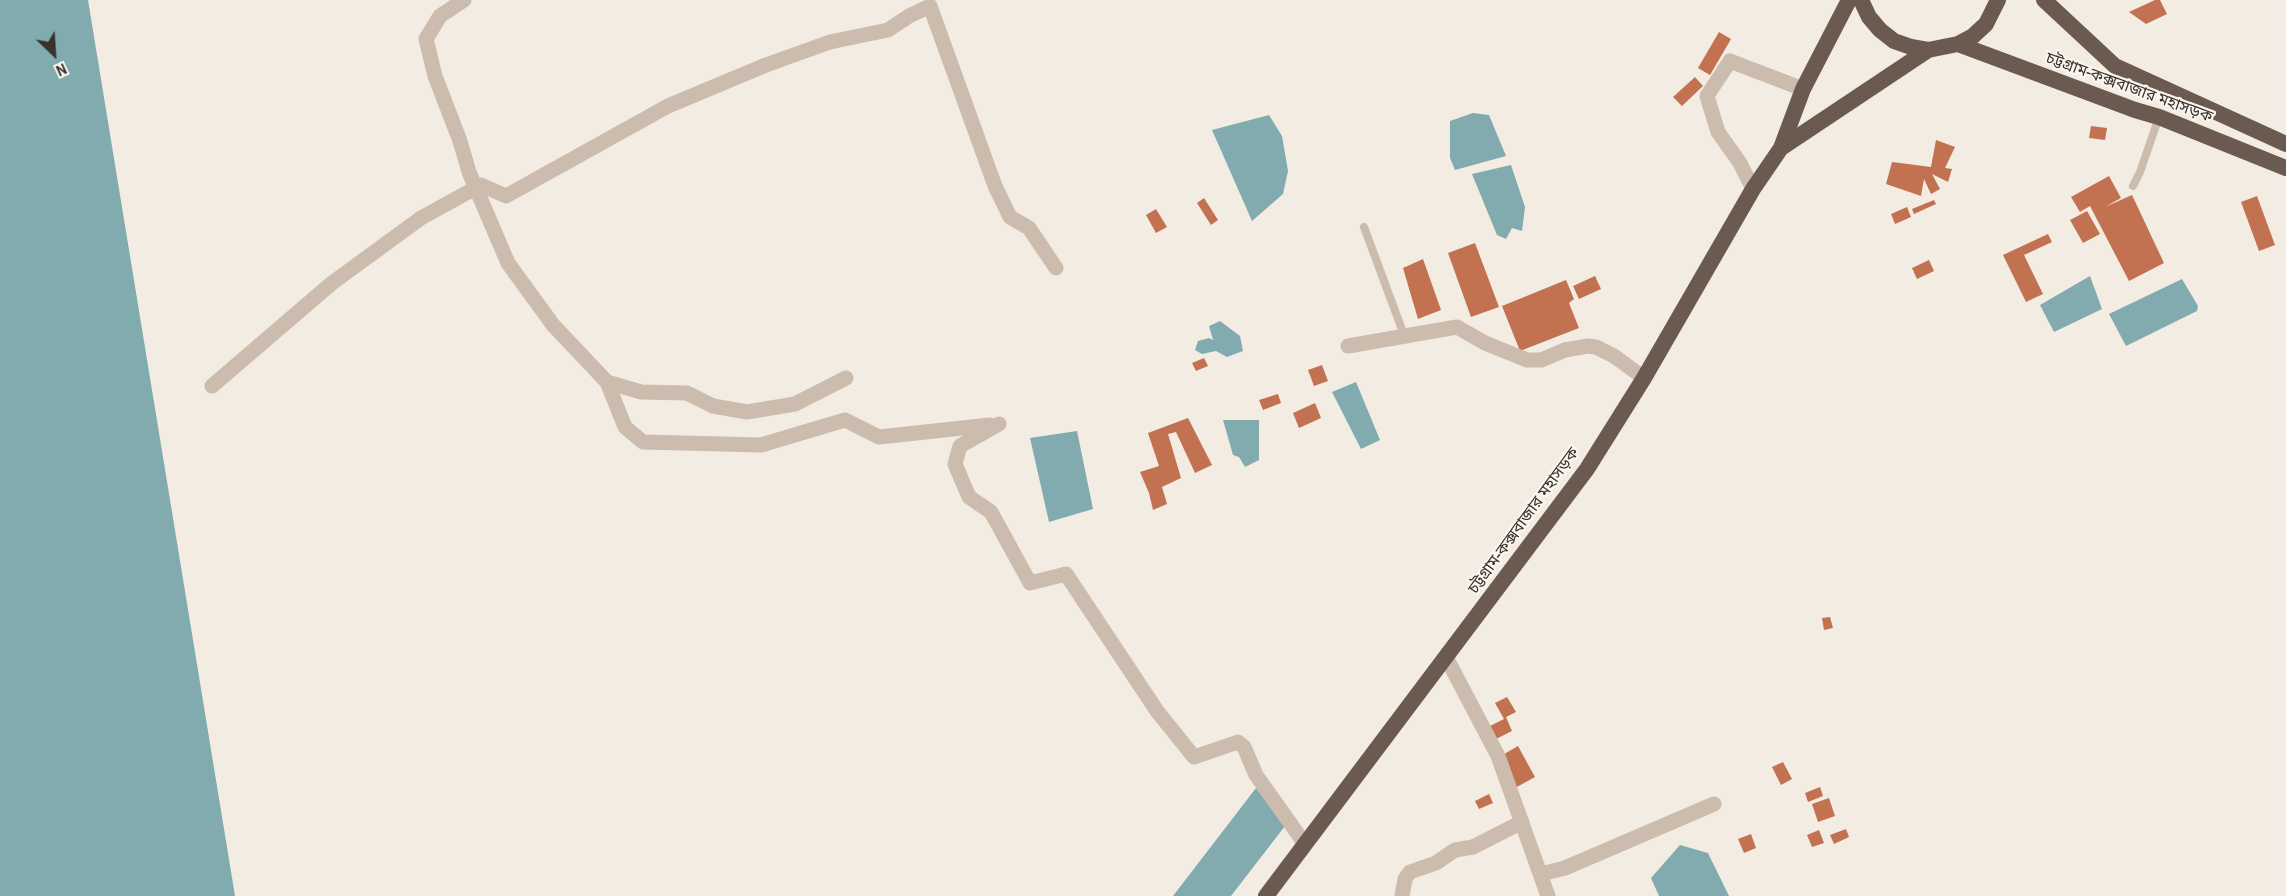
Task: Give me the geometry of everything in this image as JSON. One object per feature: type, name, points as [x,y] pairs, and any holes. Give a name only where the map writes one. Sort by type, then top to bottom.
[{"type":"highway","name":"চট্টগ্রাম-কক্সবাজার মহাসড়ক","points":[[1266,896],[1587,469],[1644,378],[1753,189],[1781,148],[1803,89],[1849,0]]},
{"type":"highway","points":[[1861,0],[1869,16],[1880,30],[1894,41],[1911,48],[1928,50],[1958,44],[1973,36],[1986,24],[1998,0]]},
{"type":"highway","name":"চট্টগ্রাম-কক্সবাজার মহাসড়ক","points":[[2044,0],[2115,66],[2286,144]]},
{"type":"highway","name":"চট্টগ্রাম-কক্সবাজার মহাসড়ক","points":[[1958,44],[2159,117],[2286,168]]},
{"type":"highway","name":"চট্টগ্রাম-কক্সবাজার মহাসড়ক","points":[[1781,148],[1928,50]]},
{"type":"street","points":[[464,0],[440,16],[426,39],[435,76],[475,189],[508,263],[553,325],[607,382],[625,427],[643,442],[761,445],[845,420],[879,437],[999,424],[960,446],[955,464],[969,497],[991,512],[1030,583],[1066,574],[1157,711],[1194,757],[1238,742],[1244,747],[1256,775],[1305,844]]},
{"type":"street","points":[[212,386],[332,284],[422,218],[481,185],[506,196],[668,106],[766,65],[830,42],[888,30],[909,15],[930,6],[995,186],[1010,217],[1029,228],[1056,268]]},
{"type":"street","points":[[1753,189],[1740,163],[1718,132],[1707,96],[1730,61],[1803,89]]},
{"type":"street","points":[[1348,346],[1457,327],[1485,343],[1527,360],[1541,360],[1565,350],[1596,347],[1614,356],[1644,378]]},
{"type":"street","points":[[607,382],[641,393],[687,393],[713,406],[747,412],[795,404],[846,378]]},
{"type":"street","points":[[1446,657],[1498,756],[1548,896]]},
{"type":"street","points":[[1541,874],[1565,868],[1714,804]]},
{"type":"street","points":[[1402,896],[1410,872],[1436,863],[1455,850],[1473,846],[1522,822]]},
{"type":"lane","points":[[2133,186],[2159,117]]},
{"type":"lane","points":[[1364,227],[1404,335]]},
{"type":"water","points":[[0,0],[88,0],[235,896],[0,896]]},
{"type":"water","points":[[1473,113],[1489,115],[1506,156],[1455,170],[1450,158],[1450,121]]},
{"type":"water","points":[[1269,115],[1282,136],[1288,171],[1283,194],[1252,221],[1212,130]]},
{"type":"water","points":[[1511,165],[1525,207],[1522,231],[1512,228],[1506,239],[1497,235],[1472,174]]},
{"type":"water","points":[[2090,276],[2102,309],[2054,332],[2040,305]]},
{"type":"water","points":[[2182,279],[2198,306],[2197,311],[2126,346],[2109,314]]},
{"type":"water","points":[[1220,321],[1240,336],[1243,351],[1227,357],[1216,351],[1202,354],[1195,350],[1198,341],[1209,338],[1213,340],[1209,326]]},
{"type":"water","points":[[1356,382],[1380,440],[1361,449],[1332,392]]},
{"type":"water","points":[[1223,420],[1259,420],[1259,460],[1245,467],[1239,457],[1233,455]]},
{"type":"water","points":[[1077,431],[1093,509],[1049,522],[1030,438]]},
{"type":"water","points":[[1256,788],[1285,826],[1231,896],[1173,896]]},
{"type":"water","points":[[1680,845],[1708,853],[1729,896],[1659,896],[1651,878]]},
{"type":"building","points":[[2155,0],[2160,0],[2167,14],[2146,24],[2129,12]]},
{"type":"building","points":[[1719,32],[1731,39],[1710,75],[1698,68]]},
{"type":"building","points":[[1695,77],[1703,86],[1682,106],[1673,97]]},
{"type":"building","points":[[2091,126],[2107,128],[2105,140],[2089,138]]},
{"type":"building","points":[[1936,140],[1955,147],[1945,168],[1952,169],[1948,182],[1932,174],[1940,189],[1931,194],[1924,179],[1921,196],[1886,184],[1892,162],[1931,167]]},
{"type":"building","points":[[2109,176],[2121,198],[2105,207],[2132,195],[2164,263],[2129,281],[2090,206],[2080,212],[2071,197]]},
{"type":"building","points":[[2257,196],[2275,245],[2259,251],[2241,202]]},
{"type":"building","points":[[1204,198],[1218,220],[1211,225],[1197,203]]},
{"type":"building","points":[[1934,200],[1936,204],[1914,214],[1912,209]]},
{"type":"building","points":[[1907,207],[1911,217],[1895,224],[1891,214]]},
{"type":"building","points":[[1156,209],[1167,227],[1156,233],[1146,215]]},
{"type":"building","points":[[2087,211],[2100,234],[2083,243],[2070,220]]},
{"type":"building","points":[[2048,234],[2052,242],[2024,255],[2043,294],[2026,302],[2003,255]]},
{"type":"building","points":[[1475,243],[1499,307],[1471,317],[1448,253]]},
{"type":"building","points":[[1423,259],[1441,310],[1418,319],[1403,268]]},
{"type":"building","points":[[1929,260],[1934,271],[1917,279],[1912,268]]},
{"type":"building","points":[[1595,276],[1601,289],[1579,299],[1573,286]]},
{"type":"building","points":[[1566,280],[1574,299],[1569,303],[1579,328],[1520,351],[1502,306]]},
{"type":"building","points":[[1204,358],[1208,366],[1196,371],[1192,363]]},
{"type":"building","points":[[1322,365],[1328,381],[1314,386],[1308,370]]},
{"type":"building","points":[[1278,394],[1281,403],[1263,410],[1259,400]]},
{"type":"building","points":[[1315,403],[1321,418],[1299,428],[1293,413]]},
{"type":"building","points":[[1188,418],[1212,465],[1195,473],[1176,432],[1168,434],[1181,478],[1162,487],[1167,504],[1153,510],[1140,472],[1159,466],[1148,433]]},
{"type":"building","points":[[1830,617],[1833,628],[1824,630],[1822,618]]},
{"type":"building","points":[[1507,697],[1516,712],[1506,717],[1512,731],[1496,739],[1490,726],[1504,719],[1495,703]]},
{"type":"building","points":[[1518,746],[1535,777],[1515,788],[1499,757]]},
{"type":"building","points":[[1783,762],[1792,779],[1781,785],[1772,767]]},
{"type":"building","points":[[1820,787],[1823,796],[1808,802],[1805,793]]},
{"type":"building","points":[[1489,794],[1493,803],[1479,809],[1475,801]]},
{"type":"building","points":[[1829,798],[1835,816],[1818,822],[1812,804]]},
{"type":"building","points":[[1846,829],[1849,837],[1834,844],[1830,835]]},
{"type":"building","points":[[1819,830],[1824,843],[1812,847],[1807,835]]},
{"type":"building","points":[[1751,834],[1756,848],[1744,853],[1738,839]]}]
